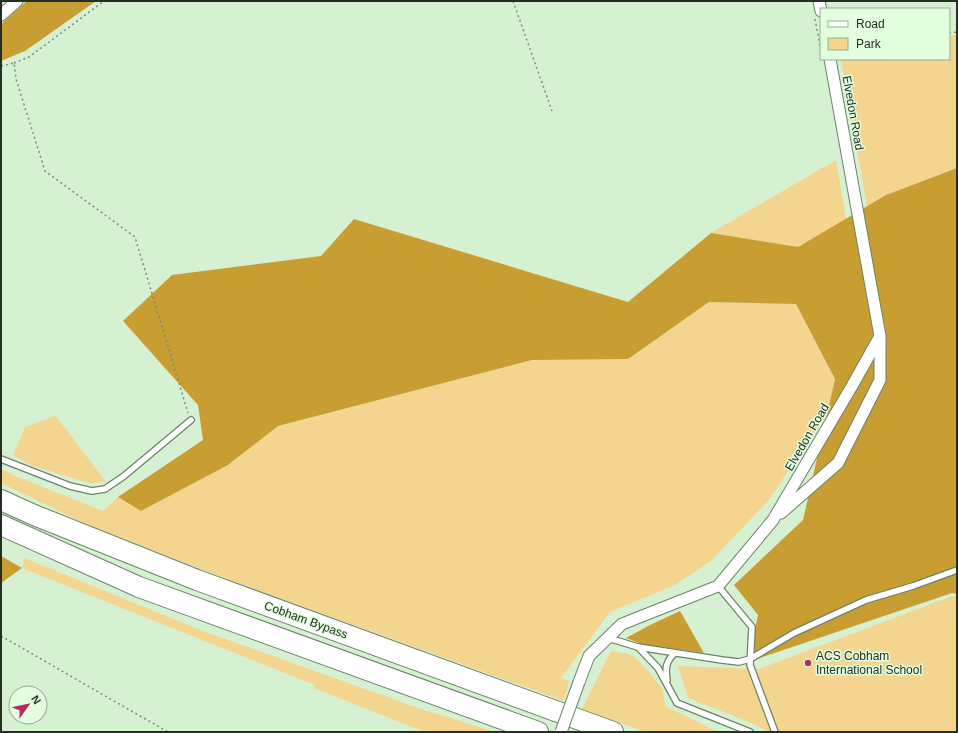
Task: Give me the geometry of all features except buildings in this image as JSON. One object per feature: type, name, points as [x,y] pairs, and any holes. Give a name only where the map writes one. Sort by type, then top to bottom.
[{"type":"highway","name":"Cobham Bypass","points":[[1,500],[34,515],[197,580],[614,732]]},
{"type":"highway","points":[[1,525],[139,587],[538,732]]},
{"type":"street","points":[[1,15],[17,1]]},
{"type":"street","points":[[818,13],[819,1]]},
{"type":"street","name":"Elvedon Road","points":[[561,732],[589,656],[622,624],[718,586],[773,520],[880,336],[830,60]]},
{"type":"street","points":[[773,520],[838,463],[880,380],[880,336]]},
{"type":"lane","points":[[1,459],[70,486],[92,491],[105,489],[124,476],[191,420]]},
{"type":"lane","points":[[608,638],[638,647],[739,662],[750,659],[794,633],[866,600],[913,586],[957,570]]},
{"type":"lane","points":[[718,586],[752,627],[750,665],[775,732]]},
{"type":"lane","points":[[638,647],[658,668],[678,704],[750,732]]},
{"type":"lane","points":[[667,684],[665,668],[669,659],[675,653]]},
{"type":"path","points":[[1,66],[14,64],[29,56],[104,1]]},
{"type":"path","points":[[513,1],[552,111]]},
{"type":"path","points":[[818,13],[820,38]]},
{"type":"path","points":[[14,64],[16,79],[45,171],[135,237],[191,420]]},
{"type":"path","points":[[1,636],[168,732]]},
{"type":"green space","points":[[957,35],[957,168],[886,195],[867,207],[841,60],[950,60],[950,36]]},
{"type":"green space","points":[[836,160],[846,219],[798,247],[711,233]]},
{"type":"green space","points":[[709,302],[796,304],[835,379],[827,414],[768,501],[711,561],[675,585],[610,612],[561,678],[569,681],[564,701],[230,580],[92,527],[1,483],[1,469],[103,511],[118,497],[141,511],[228,465],[278,426],[532,360],[628,359]]},
{"type":"green space","points":[[56,416],[106,482],[89,483],[33,466],[13,455],[25,427]]},
{"type":"green space","points":[[24,558],[203,631],[415,707],[495,732],[430,732],[417,729],[314,688],[315,685],[22,568]]},
{"type":"green space","name":"ACS Cobham International School","points":[[952,596],[957,596],[957,732],[770,732],[688,698],[678,666],[759,669]]},
{"type":"green space","points":[[611,651],[633,655],[663,690],[665,706],[718,732],[646,732],[582,709]]},
{"type":"shaded area","points":[[27,1],[96,1],[25,51],[1,61],[1,24]]},
{"type":"shaded area","points":[[957,168],[957,594],[952,593],[748,662],[758,615],[734,585],[803,520],[835,379],[796,304],[709,302],[628,359],[532,360],[278,426],[228,465],[141,511],[118,497],[203,440],[198,405],[123,321],[172,275],[321,256],[354,219],[628,302],[711,233],[798,247],[886,195]]},
{"type":"shaded area","points":[[1,556],[22,568],[1,583]]},
{"type":"shaded area","points":[[680,611],[704,653],[642,644],[626,638],[652,624]]},
{"type":"place","name":"ACS Cobham International School","points":[[808,663]]}]
